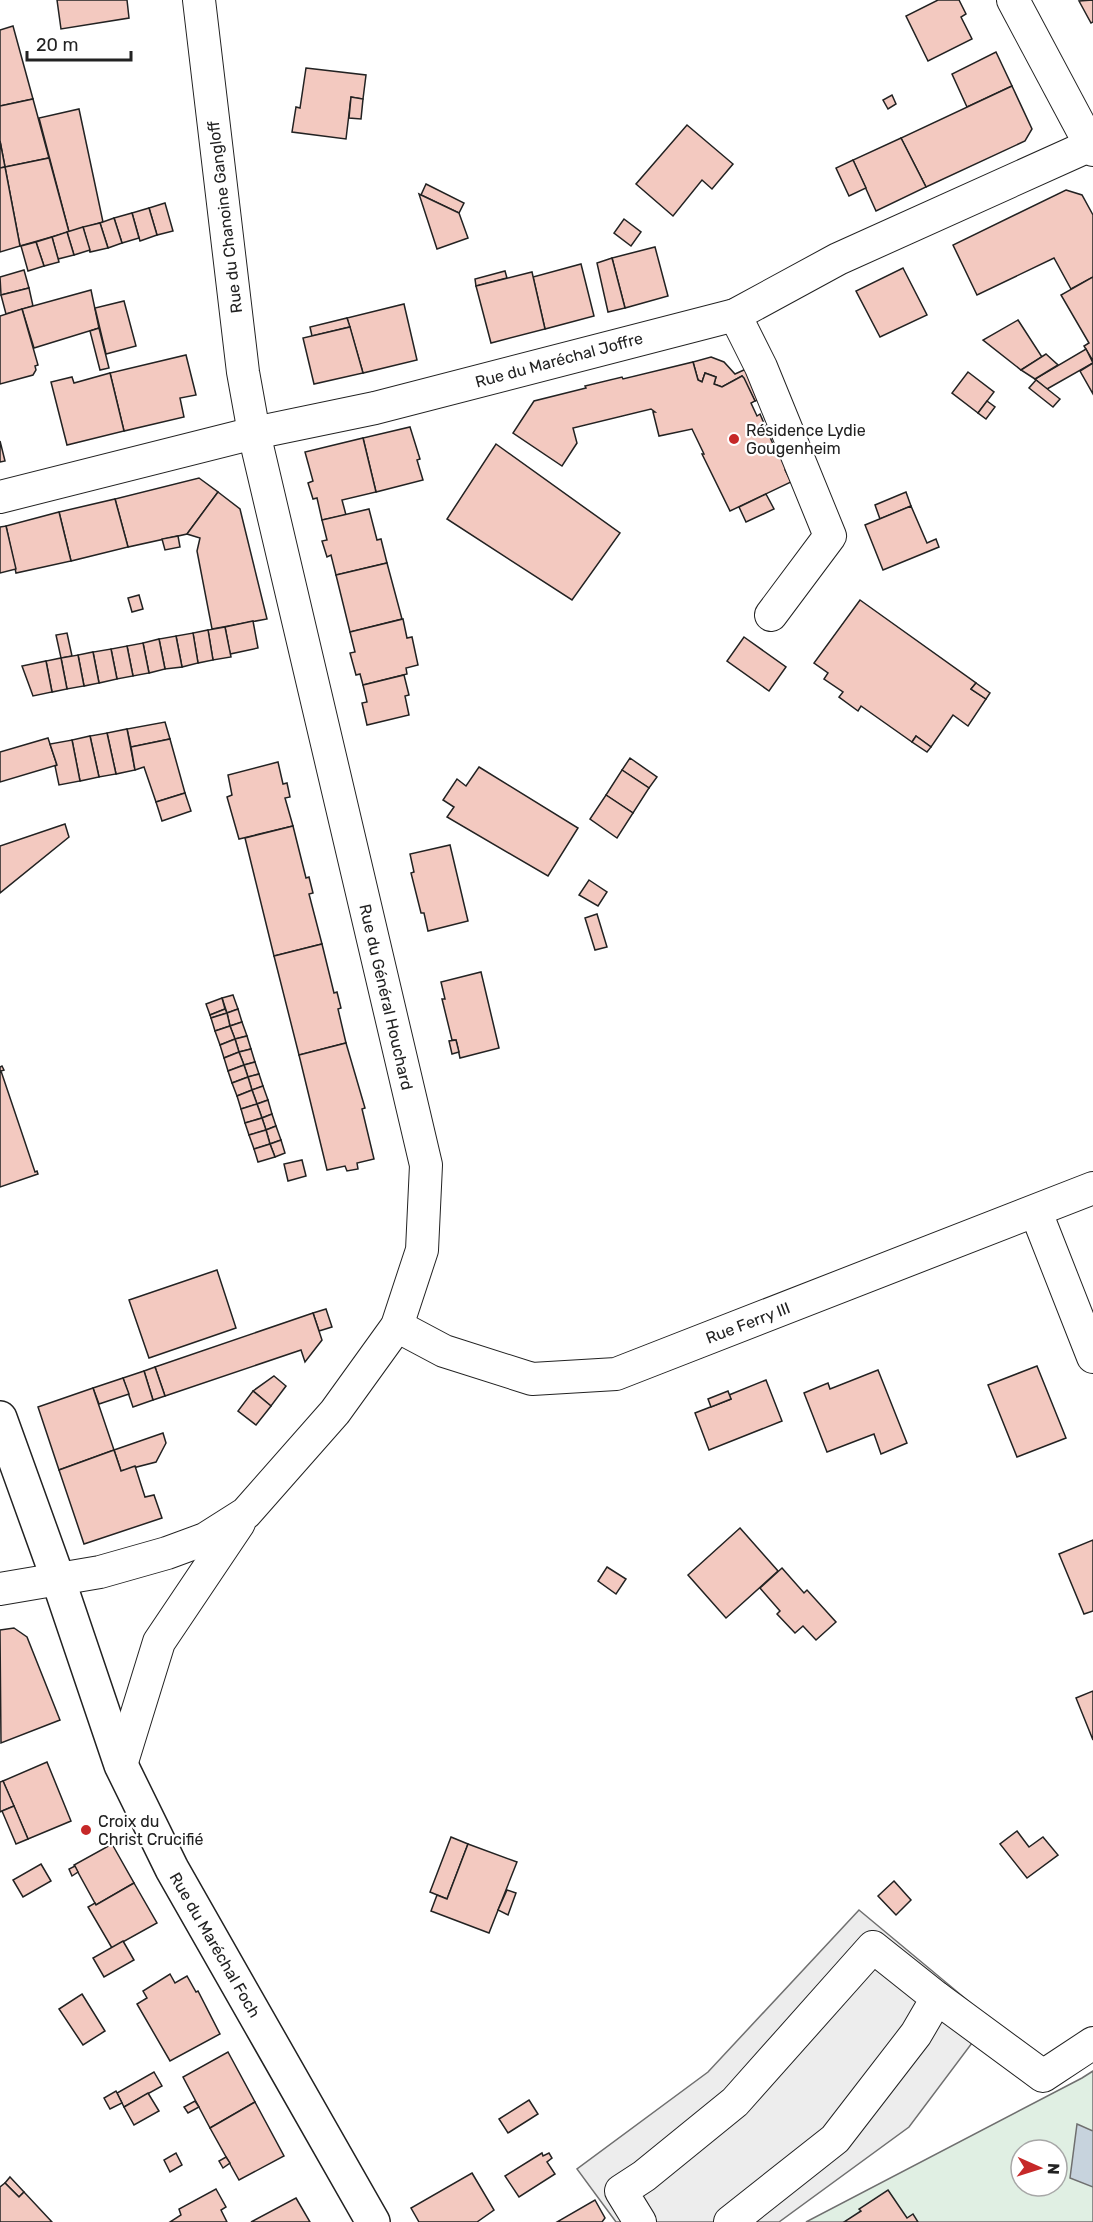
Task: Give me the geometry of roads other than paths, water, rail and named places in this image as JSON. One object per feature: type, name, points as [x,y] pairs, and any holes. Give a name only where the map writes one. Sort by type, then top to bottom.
[{"type":"main road","name":"Rue du Maréchal Foch","points":[[0,1418],[121,1765],[172,1869],[373,2222]]},
{"type":"street","name":"Rue du Chanoine Gangloff","points":[[199,0],[243,372],[254,433]]},
{"type":"street","points":[[1013,0],[1092,147]]},
{"type":"street","name":"Rue du Maréchal Joffre","points":[[0,497],[254,433],[375,408],[735,315],[838,259],[1092,147]]},
{"type":"street","points":[[735,315],[761,366],[830,536],[771,615]]},
{"type":"street","name":"Rue du Général Houchard","points":[[121,1765],[159,1642],[246,1513],[335,1412],[397,1326],[423,1250],[426,1165],[254,433]]},
{"type":"street","name":"Rue Ferry III","points":[[397,1326],[444,1351],[532,1378],[616,1374],[1093,1188]]},
{"type":"street","points":[[1036,1212],[1093,1357]]},
{"type":"street","name":"Rue du Général Houchard","points":[[0,1589],[100,1572],[167,1554],[205,1539],[246,1513]]},
{"type":"street","points":[[640,2222],[621,2191],[644,2176],[735,2102],[873,1947],[937,1998],[1043,2076],[1093,2043]]},
{"type":"street","points":[[730,2222],[835,2139],[916,2034],[937,1998]]},
{"type":"place","name":"Résidence Lydie Gougenheim","points":[[734,439]]},
{"type":"place","name":"Croix du Christ Crucifié","points":[[86,1830]]}]
